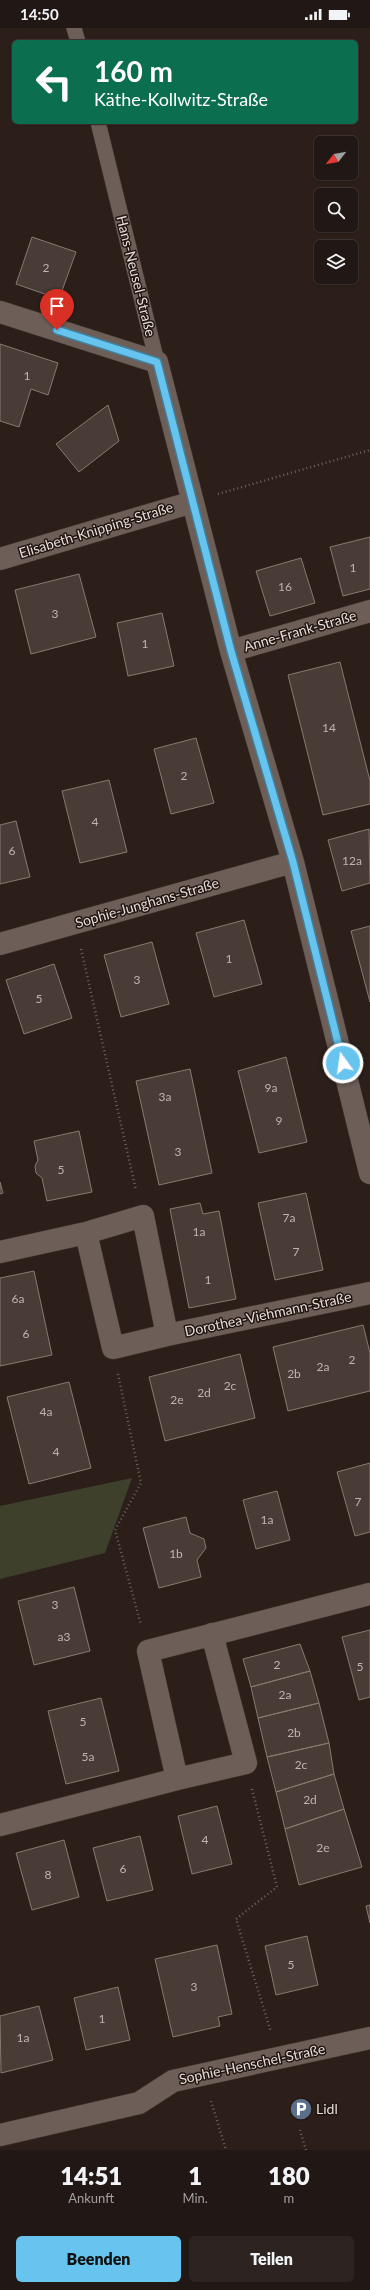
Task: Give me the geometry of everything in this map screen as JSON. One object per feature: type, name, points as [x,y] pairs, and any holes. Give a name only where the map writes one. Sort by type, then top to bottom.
[{"type":"street","points":[[0,312],[157,362]]},
{"type":"street","name":"Hans-Neusel-Straße","points":[[157,362],[231,651],[293,862],[369,1161]]},
{"type":"street","name":"Elisabeth-Knipping-Straße","points":[[0,559],[193,502]]},
{"type":"street","name":"Anne-Frank-Straße","points":[[231,651],[370,611]]},
{"type":"street","name":"Sophie-Junghans-Straße","points":[[0,944],[293,862]]},
{"type":"street","points":[[0,1252],[86,1233],[143,1216]]},
{"type":"street","name":"Dorothea-Viehmann-Straße","points":[[143,1216],[167,1335]]},
{"type":"street","points":[[86,1233],[113,1348]]},
{"type":"street","name":"Dorothea-Viehmann-Straße","points":[[113,1348],[167,1335],[370,1293]]},
{"type":"street","points":[[176,1779],[148,1650],[370,1594]]},
{"type":"street","points":[[0,1825],[176,1779],[246,1763],[212,1634]]},
{"type":"street","name":"Sophie-Henschel-Straße","points":[[0,2134],[139,2103],[173,2081],[280,2059],[370,2038]]},
{"type":"lane","points":[[74,28],[77,40]]},
{"type":"lane","name":"Hans-Neusel-Straße","points":[[98,124],[157,362]]},
{"type":"path","points":[[193,502],[370,450]]},
{"type":"path","points":[[75,923],[143,1216]]},
{"type":"path","points":[[113,1348],[142,1483],[115,1530],[148,1650]]},
{"type":"path","points":[[246,1763],[277,1887],[236,1920],[280,2059]]},
{"type":"path","points":[[204,2074],[226,2150]]},
{"type":"path","points":[[300,2130],[306,2150]]},
{"type":"green space","points":[[132,1478],[105,1553],[0,1579],[0,1506]]},
{"type":"building","points":[[32,237],[76,252],[59,299],[16,284]]},
{"type":"building","points":[[0,344],[58,363],[48,395],[31,389],[19,427],[0,421]]},
{"type":"building","points":[[108,405],[119,441],[79,472],[56,444]]},
{"type":"building","points":[[370,537],[370,589],[343,596],[330,547]]},
{"type":"building","points":[[301,558],[315,603],[270,616],[256,571]]},
{"type":"building","points":[[79,574],[96,637],[31,654],[15,590]]},
{"type":"building","points":[[162,613],[174,666],[128,676],[117,623]]},
{"type":"building","points":[[340,662],[370,781],[370,804],[323,815],[288,675]]},
{"type":"building","points":[[196,738],[214,803],[171,814],[154,749]]},
{"type":"building","points":[[109,780],[127,852],[80,863],[62,791]]},
{"type":"building","points":[[16,821],[30,877],[0,884],[0,825]]},
{"type":"building","points":[[369,829],[370,883],[342,891],[328,840]]},
{"type":"building","points":[[244,920],[262,984],[214,997],[196,933]]},
{"type":"building","points":[[370,926],[370,1002],[351,931]]},
{"type":"building","points":[[152,942],[169,1004],[121,1017],[104,955]]},
{"type":"building","points":[[54,964],[72,1018],[24,1034],[6,980]]},
{"type":"building","points":[[286,1057],[307,1142],[259,1153],[238,1071]]},
{"type":"building","points":[[190,1069],[212,1173],[159,1185],[136,1081]]},
{"type":"building","points":[[79,1131],[92,1192],[47,1201],[42,1178],[36,1173],[35,1166],[38,1160],[34,1141]]},
{"type":"building","points":[[0,1182],[3,1193],[0,1194]]},
{"type":"building","points":[[306,1193],[323,1270],[275,1280],[258,1203]]},
{"type":"building","points":[[200,1203],[203,1214],[219,1211],[236,1299],[189,1308],[170,1209]]},
{"type":"building","points":[[34,1271],[52,1355],[0,1366],[0,1278]]},
{"type":"building","points":[[363,1325],[370,1353],[370,1391],[288,1411],[273,1347]]},
{"type":"building","points":[[240,1354],[255,1418],[165,1441],[149,1377]]},
{"type":"building","points":[[69,1382],[91,1468],[29,1484],[7,1397]]},
{"type":"building","points":[[370,1463],[370,1532],[355,1536],[337,1472]]},
{"type":"building","points":[[277,1491],[290,1540],[256,1549],[243,1500]]},
{"type":"building","points":[[186,1517],[190,1533],[204,1539],[206,1548],[197,1560],[201,1577],[159,1588],[143,1528]]},
{"type":"building","points":[[74,1587],[90,1651],[34,1665],[18,1601]]},
{"type":"building","points":[[370,1630],[370,1697],[359,1700],[342,1637]]},
{"type":"building","points":[[300,1644],[310,1671],[251,1687],[243,1659]]},
{"type":"building","points":[[310,1671],[319,1703],[258,1718],[251,1687]]},
{"type":"building","points":[[101,1698],[119,1771],[66,1784],[48,1711]]},
{"type":"building","points":[[319,1703],[329,1743],[267,1757],[258,1718]]},
{"type":"building","points":[[329,1743],[334,1774],[276,1792],[267,1757]]},
{"type":"building","points":[[334,1774],[344,1809],[285,1829],[276,1792]]},
{"type":"building","points":[[217,1806],[232,1864],[192,1874],[178,1816]]},
{"type":"building","points":[[344,1809],[362,1867],[299,1885],[285,1829]]},
{"type":"building","points":[[140,1836],[153,1890],[107,1901],[93,1848]]},
{"type":"building","points":[[64,1840],[79,1897],[32,1910],[16,1853]]},
{"type":"building","points":[[370,1905],[370,1923],[366,1906]]},
{"type":"building","points":[[307,1936],[318,1985],[276,1995],[265,1946]]},
{"type":"building","points":[[217,1945],[232,2014],[218,2017],[220,2026],[173,2037],[155,1959]]},
{"type":"building","points":[[118,1987],[130,2040],[86,2050],[74,1998]]},
{"type":"building","points":[[39,2006],[53,2060],[1,2073],[0,2016]]},
{"type":"place","name":"Lidl","points":[[301,2109]]},
{"type":"route","points":[[57,330],[157,362],[231,651],[293,862],[343,1063]]}]
